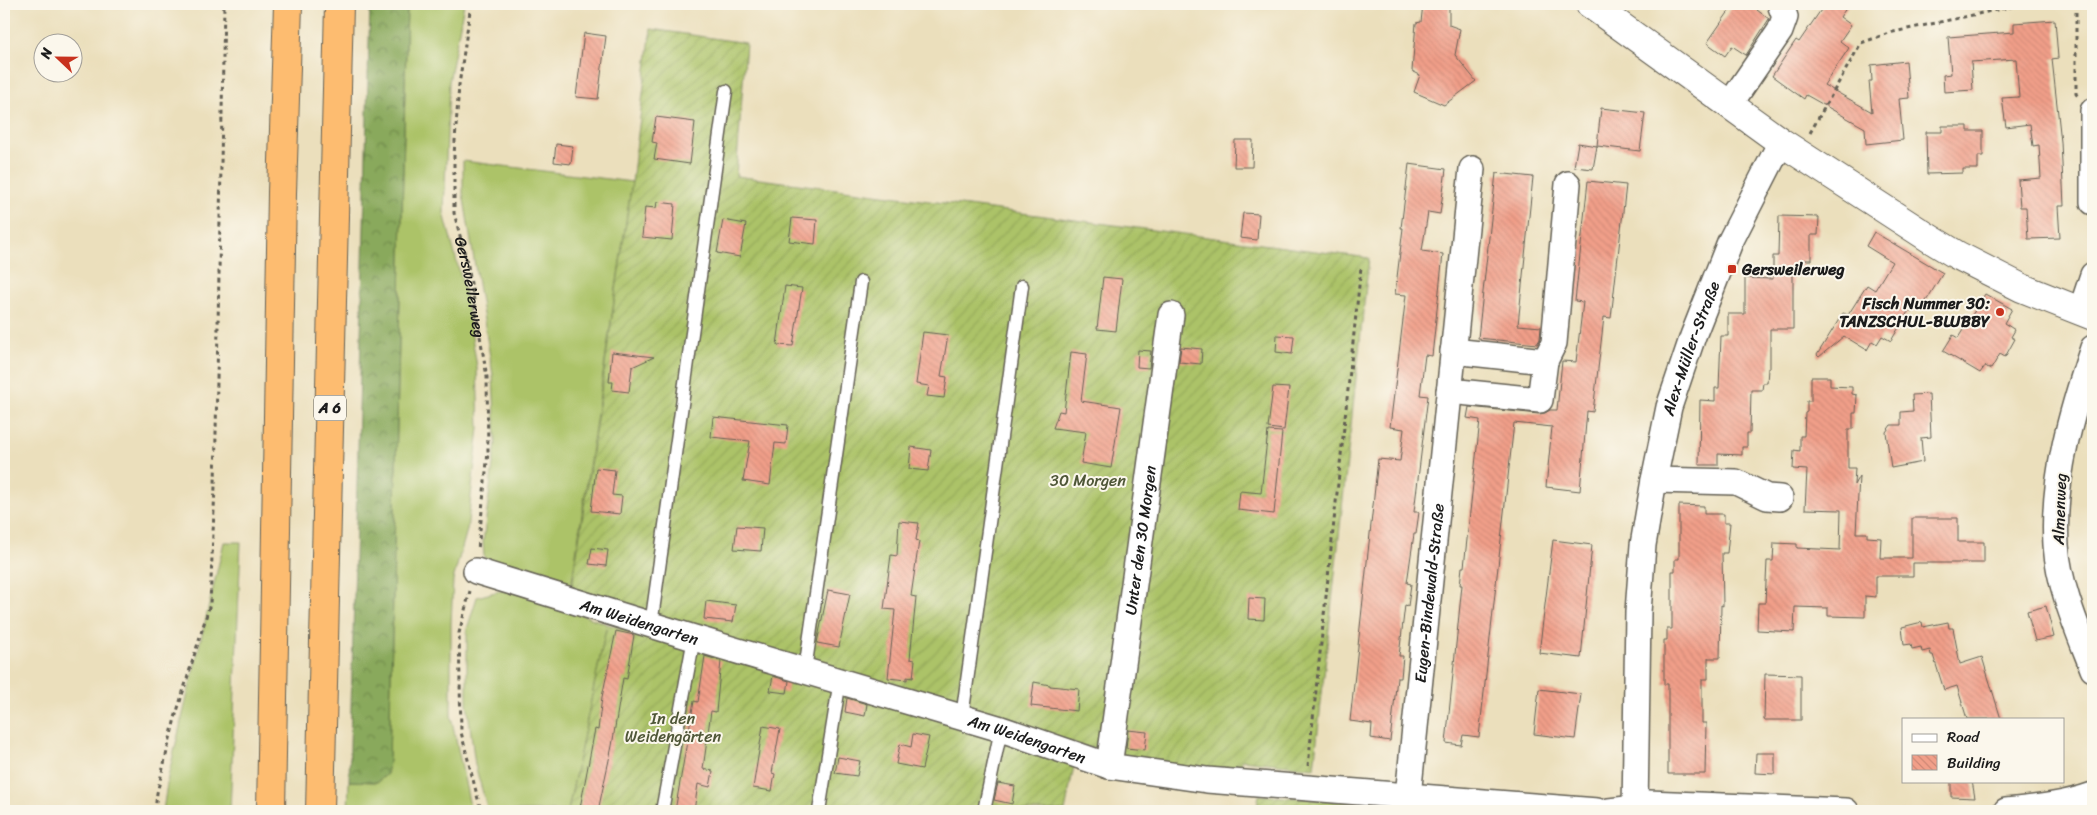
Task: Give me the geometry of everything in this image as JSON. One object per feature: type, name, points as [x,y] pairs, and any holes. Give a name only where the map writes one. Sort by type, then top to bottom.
[{"type":"highway","points":[[271,811],[282,193],[288,4]]},
{"type":"highway","name":"A 6","points":[[320,811],[339,4]]},
{"type":"street","points":[[1590,4],[1781,142],[1957,255],[2022,288],[2087,314],[2093,275]]},
{"type":"street","points":[[1730,104],[1780,31],[1785,17],[1780,4]]},
{"type":"street","points":[[2088,106],[2093,202]]},
{"type":"street","name":"Alex-Müller-Straße","points":[[1635,810],[1638,612],[1643,544],[1669,407],[1730,242],[1781,142]]},
{"type":"street","name":"Eugen-Bindewald-Straße","points":[[1408,796],[1472,170]]},
{"type":"street","points":[[1449,391],[1540,400],[1545,361],[1554,343],[1568,184]]},
{"type":"street","name":"Unter den 30 Morgen","points":[[1109,766],[1171,316]]},
{"type":"street","name":"Almenweg","points":[[2093,348],[2074,408],[2061,465],[2057,504],[2056,546],[2072,616],[2093,669]]},
{"type":"street","points":[[1453,351],[1545,361]]},
{"type":"street","points":[[1654,480],[1736,482],[1767,497],[1780,498]]},
{"type":"street","name":"Am Weidengarten","points":[[476,571],[1001,729],[1109,766],[1206,780],[1597,811]]},
{"type":"street","points":[[2006,811],[2038,808],[2080,800],[2093,795]]},
{"type":"street","points":[[1609,811],[1635,810],[1648,803],[1846,811]]},
{"type":"lane","points":[[651,625],[726,91]]},
{"type":"lane","points":[[805,670],[861,282]]},
{"type":"lane","points":[[962,717],[1022,286]]},
{"type":"lane","points":[[662,811],[694,638]]},
{"type":"lane","points":[[819,811],[840,680]]},
{"type":"lane","points":[[984,811],[1001,729]]},
{"type":"path","points":[[155,811],[157,793],[175,718],[210,604],[215,486],[224,4]]},
{"type":"path","name":"Gersweilerweg","points":[[472,4],[459,86],[454,174],[454,213],[468,266],[487,377],[488,452],[476,571],[459,633],[461,732],[481,811]]},
{"type":"path","points":[[1809,134],[1861,42],[1890,32],[2024,4]]},
{"type":"path","points":[[2076,4],[2076,94],[2088,106]]},
{"type":"path","points":[[1306,789],[1361,267]]},
{"type":"green space","points":[[370,4],[407,4],[389,762],[387,774],[377,782],[349,781]]},
{"type":"green space","points":[[407,4],[464,4],[449,82],[444,213],[464,289],[477,367],[479,428],[467,530],[453,580],[451,623],[451,716],[471,811],[348,811],[349,781],[377,782],[387,774],[389,762]]},
{"type":"green space","name":"30 Morgen","points":[[651,29],[746,43],[736,176],[1369,258],[1314,768],[1242,760],[1239,777],[1130,760],[571,594],[632,182]]},
{"type":"green space","points":[[463,161],[632,182],[570,594],[499,570],[484,557],[483,542],[496,442],[493,375],[463,193]]},
{"type":"green space","points":[[224,542],[241,542],[230,811],[163,811],[168,777]]},
{"type":"green space","points":[[510,588],[607,624],[568,811],[488,811],[475,765],[467,702],[467,629],[477,597]]},
{"type":"green space","name":"In den Weidengärten","points":[[607,624],[1076,756],[1065,811],[568,811]]},
{"type":"green space","points":[[1259,795],[1460,811],[1256,811]]},
{"type":"building","points":[[1423,4],[1449,6],[1449,25],[1460,29],[1455,55],[1476,81],[1444,105],[1414,92],[1420,75],[1412,71],[1416,23],[1421,22]]},
{"type":"building","points":[[1734,4],[1761,4],[1757,10],[1769,19],[1746,55],[1732,46],[1725,56],[1707,43]]},
{"type":"building","points":[[1825,4],[1849,4],[1840,17],[1851,25],[1840,41],[1849,48],[1824,85],[1872,112],[1869,81],[1872,81],[1871,65],[1906,61],[1909,98],[1899,99],[1903,140],[1866,144],[1865,128],[1806,95],[1804,99],[1772,76],[1796,40],[1799,42]]},
{"type":"building","points":[[2055,20],[2058,58],[2052,59],[2061,142],[2064,206],[2058,206],[2060,238],[2028,239],[2026,207],[2020,207],[2018,180],[2041,178],[2039,145],[2033,146],[2030,124],[2006,127],[2002,98],[2019,97],[2016,59],[1971,62],[1973,90],[1944,92],[1943,75],[1951,74],[1948,37],[2014,32],[2014,23]]},
{"type":"building","points":[[584,33],[606,36],[598,99],[576,97]]},
{"type":"building","points":[[1601,108],[1645,113],[1640,151],[1597,146]]},
{"type":"building","points":[[656,117],[695,122],[690,164],[654,159],[657,143],[652,142]]},
{"type":"building","points":[[1942,126],[1968,126],[1968,131],[1983,131],[1983,156],[1978,156],[1978,169],[1963,169],[1963,173],[1927,174],[1926,132],[1942,132]]},
{"type":"building","points":[[1235,140],[1253,140],[1252,167],[1234,167]]},
{"type":"building","points":[[1578,143],[1597,146],[1593,169],[1574,167]]},
{"type":"building","points":[[556,144],[573,146],[571,164],[554,162]]},
{"type":"building","points":[[1409,164],[1446,169],[1440,214],[1428,212],[1422,251],[1443,254],[1432,356],[1425,355],[1420,395],[1428,396],[1414,512],[1419,512],[1407,583],[1411,584],[1408,606],[1405,605],[1399,656],[1403,656],[1401,678],[1397,678],[1390,741],[1371,738],[1372,724],[1350,721],[1378,459],[1400,461],[1404,429],[1390,427],[1406,295],[1395,294]]},
{"type":"building","points":[[1496,173],[1533,177],[1518,325],[1541,327],[1540,339],[1537,344],[1478,338]]},
{"type":"building","points":[[1588,181],[1626,185],[1611,318],[1604,317],[1593,412],[1587,411],[1580,491],[1546,487],[1552,427],[1514,423],[1479,737],[1463,735],[1461,745],[1446,743],[1462,585],[1460,585],[1462,567],[1464,567],[1480,420],[1467,418],[1469,407],[1539,414],[1550,410],[1557,410],[1562,361],[1576,362],[1583,302],[1575,301]]},
{"type":"building","points":[[657,202],[675,204],[672,240],[642,237],[645,207],[656,208]]},
{"type":"building","points":[[1243,213],[1259,214],[1257,240],[1240,238]]},
{"type":"building","points":[[1779,216],[1819,217],[1818,235],[1811,235],[1811,260],[1802,260],[1802,270],[1793,270],[1793,329],[1770,329],[1770,368],[1768,368],[1767,383],[1763,383],[1762,390],[1751,390],[1750,433],[1747,433],[1747,447],[1742,447],[1742,455],[1718,454],[1718,465],[1699,465],[1700,400],[1715,401],[1715,388],[1719,388],[1721,336],[1728,336],[1728,314],[1745,314],[1745,278],[1773,279],[1773,256],[1778,256]]},
{"type":"building","points":[[792,218],[817,220],[815,244],[789,241]]},
{"type":"building","points":[[723,220],[746,224],[740,257],[717,253]]},
{"type":"building","points":[[1874,232],[1943,273],[1922,308],[1917,305],[1912,312],[1909,310],[1891,341],[1882,336],[1877,344],[1872,341],[1867,350],[1844,336],[1819,357],[1817,355],[1843,313],[1848,315],[1867,285],[1875,290],[1892,262],[1866,246]]},
{"type":"building","points":[[1103,277],[1122,279],[1116,331],[1097,329]]},
{"type":"building","points":[[785,286],[802,288],[793,346],[777,345]]},
{"type":"building","points":[[1985,294],[2012,309],[2004,323],[2015,330],[2011,337],[2015,339],[2005,357],[2000,354],[1991,369],[1985,366],[1980,373],[1943,351],[1953,335],[1958,338]]},
{"type":"building","points":[[923,332],[948,335],[941,376],[947,377],[944,398],[927,396],[929,386],[916,384]]},
{"type":"building","points":[[1277,335],[1294,336],[1292,354],[1276,352]]},
{"type":"building","points":[[1181,347],[1202,349],[1201,364],[1179,362]]},
{"type":"building","points":[[1138,350],[1151,351],[1149,368],[1137,367]]},
{"type":"building","points":[[612,352],[654,357],[632,367],[629,392],[612,390],[613,382],[609,382]]},
{"type":"building","points":[[1071,352],[1087,354],[1081,401],[1121,407],[1111,468],[1081,463],[1086,432],[1053,428],[1059,411],[1064,412]]},
{"type":"building","points":[[1811,377],[1830,377],[1830,386],[1852,387],[1852,394],[1857,395],[1856,413],[1853,413],[1853,429],[1848,429],[1848,468],[1855,468],[1854,485],[1859,476],[1856,533],[1867,533],[1867,537],[1881,538],[1880,558],[1912,558],[1912,518],[1958,518],[1958,542],[1984,542],[1984,563],[1913,563],[1913,576],[1876,576],[1876,597],[1865,596],[1865,617],[1828,616],[1828,608],[1795,607],[1794,632],[1757,630],[1758,603],[1765,603],[1767,561],[1773,561],[1774,543],[1797,544],[1797,548],[1840,550],[1841,510],[1805,509],[1807,470],[1793,469],[1794,450],[1800,451],[1800,436],[1804,436],[1807,401],[1811,401]]},
{"type":"building","points":[[1273,387],[1289,388],[1284,430],[1268,428]]},
{"type":"building","points":[[1929,394],[1931,437],[1921,438],[1923,462],[1891,468],[1886,432],[1891,425],[1901,425],[1901,412],[1913,411],[1912,395]]},
{"type":"building","points":[[713,417],[788,425],[786,444],[775,443],[770,485],[743,481],[750,441],[711,437]]},
{"type":"building","points":[[1268,431],[1282,432],[1274,514],[1238,510],[1240,491],[1261,493]]},
{"type":"building","points":[[911,447],[931,450],[928,471],[909,469]]},
{"type":"building","points":[[596,468],[615,470],[612,495],[622,496],[620,514],[591,511]]},
{"type":"building","points":[[1679,505],[1704,506],[1704,514],[1724,514],[1724,523],[1730,523],[1727,553],[1722,553],[1723,606],[1721,605],[1720,658],[1708,658],[1708,679],[1702,679],[1702,723],[1706,723],[1705,774],[1668,774],[1668,684],[1664,684],[1664,640],[1667,640],[1667,629],[1672,629],[1672,571],[1675,571],[1675,559],[1679,559]]},
{"type":"building","points":[[899,521],[919,523],[916,540],[919,541],[911,596],[916,597],[910,659],[915,660],[913,678],[907,677],[907,680],[888,678],[895,610],[884,609],[891,555],[897,556]]},
{"type":"building","points":[[737,526],[763,528],[761,551],[734,549]]},
{"type":"building","points":[[1553,540],[1592,545],[1581,658],[1539,653]]},
{"type":"building","points":[[592,548],[608,550],[606,566],[589,564]]},
{"type":"building","points":[[828,590],[850,594],[839,647],[817,643]]},
{"type":"building","points":[[1249,598],[1265,599],[1264,620],[1248,619]]},
{"type":"building","points":[[706,601],[736,605],[733,622],[704,619]]},
{"type":"building","points":[[2046,606],[2054,637],[2035,641],[2027,611]]},
{"type":"building","points":[[1922,622],[1923,627],[1948,622],[1949,628],[1953,628],[1960,664],[1982,657],[2001,718],[1967,718],[1957,686],[1944,690],[1930,650],[1922,652],[1921,647],[1912,649],[1911,644],[1904,645],[1902,627]]},
{"type":"building","points":[[616,631],[634,635],[627,679],[623,678],[612,746],[598,811],[595,811],[580,808],[595,729],[598,730],[602,697]]},
{"type":"building","points":[[705,656],[721,661],[716,712],[711,711],[703,769],[713,771],[710,787],[698,784],[694,811],[675,811],[694,701],[698,702]]},
{"type":"building","points":[[1765,674],[1801,675],[1801,720],[1764,720]]},
{"type":"building","points":[[773,676],[789,681],[787,693],[770,691]]},
{"type":"building","points":[[1034,682],[1079,689],[1077,711],[1031,706]]},
{"type":"building","points":[[1539,689],[1581,694],[1575,739],[1534,734]]},
{"type":"building","points":[[847,698],[867,704],[865,716],[845,712]]},
{"type":"building","points":[[763,726],[780,729],[772,773],[775,774],[772,791],[753,788]]},
{"type":"building","points":[[1128,730],[1147,732],[1145,750],[1126,748]]},
{"type":"building","points":[[913,734],[929,737],[922,769],[896,764],[900,744],[911,747]]},
{"type":"building","points":[[1756,753],[1775,753],[1775,774],[1755,773]]},
{"type":"building","points":[[838,757],[860,761],[857,776],[835,773]]},
{"type":"building","points":[[1951,782],[1972,782],[1975,798],[1951,797]]},
{"type":"building","points":[[998,783],[1015,786],[1012,804],[994,800]]},
{"type":"place","name":"Gersweilerweg","points":[[1732,269]]},
{"type":"place","name":"Fisch Nummer 30: TANZSCHUL-BLUBBY","points":[[2000,312]]}]
